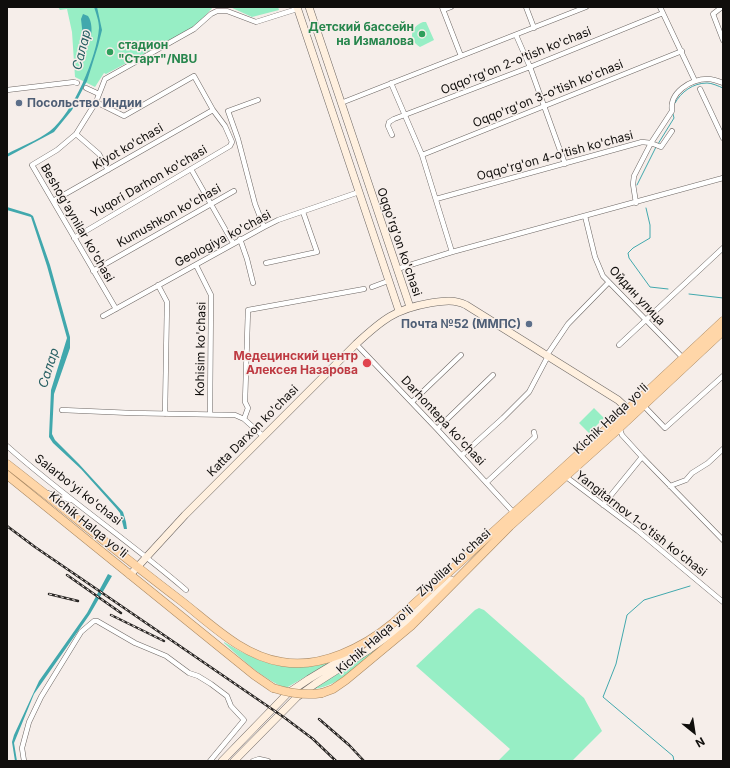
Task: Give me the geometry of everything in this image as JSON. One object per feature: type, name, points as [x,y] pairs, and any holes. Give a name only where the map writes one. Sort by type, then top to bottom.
[{"type":"highway","name":"Kichik Halqa yo'li","points":[[7,464],[136,568],[231,640],[257,655],[275,661],[297,663],[327,659],[354,648],[388,628],[516,516],[617,424],[683,358],[723,321]]},
{"type":"highway","name":"Kichik Halqa yo'li","points":[[630,412],[643,405],[723,331]]},
{"type":"highway","name":"Kichik Halqa yo'li","points":[[7,475],[254,675],[273,688],[296,694],[322,693],[333,689],[346,680],[398,637],[428,609],[503,533],[516,516],[565,476],[617,424]]},
{"type":"main road","name":"Oqqo'rg'on ko'chasi","points":[[309,7],[410,307],[447,301],[459,302],[470,307],[618,400],[630,412]]},
{"type":"main road","name":"Oqqo'rg'on ko'chasi","points":[[297,8],[399,311]]},
{"type":"main road","points":[[330,107],[341,103]]},
{"type":"main road","points":[[346,154],[357,150]]},
{"type":"main road","name":"Katta Darxon ko'chasi","points":[[130,575],[185,514],[356,344],[377,324],[399,311],[410,307]]},
{"type":"main road","name":"Ziyolilar ko'chasi","points":[[234,761],[297,697],[398,629],[503,533]]},
{"type":"main road","points":[[222,761],[288,694],[354,652],[388,628]]},
{"type":"street","points":[[451,7],[442,9],[461,56]]},
{"type":"street","points":[[526,7],[534,28]]},
{"type":"street","points":[[341,103],[586,7]]},
{"type":"street","points":[[660,7],[696,81]]},
{"type":"street","points":[[722,7],[713,14],[723,40]]},
{"type":"street","name":"Beshog'aynilar ko'chasi","points":[[116,308],[32,165],[57,150],[76,134],[96,102],[106,79],[194,29],[214,12],[227,11],[256,22],[297,8]]},
{"type":"street","name":"Oqqo'rg'on 2-o'tish ko'chasi","points":[[392,135],[388,126],[389,122],[663,13]]},
{"type":"street","points":[[516,35],[530,67],[565,164]]},
{"type":"street","name":"Oqqo'rg'on 3-o'tish ko'chasi","points":[[422,155],[682,51]]},
{"type":"street","points":[[96,102],[124,116],[194,76],[213,110]]},
{"type":"street","points":[[636,203],[633,184],[634,176],[655,145],[672,111],[671,103],[675,95],[687,85],[700,80],[710,79],[723,83]]},
{"type":"street","points":[[7,90],[74,82],[77,83]]},
{"type":"street","points":[[391,83],[422,155],[452,252]]},
{"type":"street","points":[[86,88],[99,94]]},
{"type":"street","points":[[700,89],[723,138]]},
{"type":"street","points":[[258,100],[228,111],[238,139],[255,204],[264,227]]},
{"type":"street","name":"Yuqori Darhon ko'chasi","points":[[74,238],[230,146],[232,142],[225,126],[213,110]]},
{"type":"street","name":"Kiyot ko'chasi","points":[[53,201],[213,110]]},
{"type":"street","points":[[655,145],[661,147],[672,130]]},
{"type":"street","points":[[76,134],[99,154],[108,170]]},
{"type":"street","name":"Oqqo'rg'on 4-o'tish ko'chasi","points":[[436,199],[642,142],[655,145]]},
{"type":"street","points":[[191,169],[233,243]]},
{"type":"street","points":[[396,269],[452,252],[723,178]]},
{"type":"street","name":"Kumushkon ko'chasi","points":[[93,271],[234,191]]},
{"type":"street","name":"Geologiya ko'chasi","points":[[103,316],[264,227],[359,192]]},
{"type":"street","points":[[266,263],[317,252],[303,212]]},
{"type":"street","name":"Ойдин улица","points":[[585,216],[595,257],[603,276],[683,358]]},
{"type":"street","points":[[240,239],[253,283]]},
{"type":"street","points":[[619,345],[647,321],[723,248]]},
{"type":"street","name":"Kohisim ko'chasi","points":[[196,265],[211,295],[210,414]]},
{"type":"street","points":[[372,287],[388,281]]},
{"type":"street","points":[[462,455],[503,418],[528,392],[547,356],[568,324],[609,282]]},
{"type":"street","points":[[158,285],[167,302],[165,414]]},
{"type":"street","points":[[244,420],[248,408],[245,402],[248,310],[364,289]]},
{"type":"street","name":"Darhontepa ko'chasi","points":[[356,344],[462,455],[516,516]]},
{"type":"street","points":[[412,402],[461,355]]},
{"type":"street","points":[[437,429],[493,375]]},
{"type":"street","points":[[643,405],[665,428],[723,376]]},
{"type":"street","points":[[62,410],[235,415],[244,420],[263,436]]},
{"type":"street","points":[[617,424],[622,435],[642,457],[723,540]]},
{"type":"street","points":[[487,482],[535,437],[534,432]]},
{"type":"street","name":"Salarbo'yi ko'chasi","points":[[7,446],[186,590]]},
{"type":"street","points":[[670,486],[686,480],[692,473],[708,463],[723,449]]},
{"type":"street","points":[[603,506],[642,457]]},
{"type":"street","name":"Yangitarnov 1-o'tish ko'chasi","points":[[565,476],[638,531],[723,602]]},
{"type":"street","points":[[43,492],[74,501]]},
{"type":"street","points":[[24,761],[22,748],[29,722],[40,697],[81,632],[94,621],[97,621],[135,643],[166,656],[189,673],[198,676],[227,696],[231,706],[244,720],[210,761]]},
{"type":"street","points":[[253,761],[259,759],[268,761]]},
{"type":"green space","name":"стадион \"Старт\"/NBU","points":[[58,7],[213,7],[196,26],[106,74],[104,73],[95,87],[75,77],[72,32],[67,9],[60,10]]},
{"type":"green space","points":[[230,7],[278,7],[279,10],[252,17]]},
{"type":"green space","points":[[423,22],[426,22],[434,40],[420,47],[414,41],[412,34],[415,27]]},
{"type":"green space","points":[[594,408],[604,418],[589,433],[579,423]]},
{"type":"green space","points":[[479,608],[484,610],[584,698],[602,731],[572,761],[498,761],[510,749],[416,666],[475,610]]},
{"type":"green space","points":[[224,642],[254,658],[286,667],[312,666],[336,659],[286,688],[269,680],[238,656]]},
{"type":"green space","points":[[381,645],[342,678],[323,687],[313,689],[349,667]]},
{"type":"water","name":"Салар","points":[[94,7],[97,7],[102,30],[87,81],[72,110],[54,132],[7,157],[7,154],[50,131],[59,123],[75,98],[89,69],[97,40],[99,25]]},
{"type":"water","points":[[83,14],[88,16],[91,23],[91,37],[88,39],[83,37],[81,19]]},
{"type":"water","name":"Салар","points":[[7,207],[33,216],[50,265],[70,337],[70,348],[54,394],[52,434],[55,440],[123,512],[127,529],[124,529],[120,513],[116,508],[81,469],[53,443],[49,437],[51,390],[67,338],[47,266],[31,217],[7,210]]},
{"type":"water","points":[[108,574],[112,576],[90,614],[34,694],[14,743],[17,761],[15,761],[12,742],[14,735],[39,681],[87,613]]},
{"type":"waterway","points":[[675,103],[681,95],[692,86],[702,83],[709,83],[723,88]]},
{"type":"waterway","points":[[658,144],[674,118],[673,114]]},
{"type":"waterway","points":[[637,185],[656,147]]},
{"type":"waterway","points":[[646,208],[650,225],[650,238],[633,248],[628,253],[629,258],[650,287],[668,289]]},
{"type":"waterway","points":[[689,294],[723,298]]},
{"type":"waterway","points":[[674,761],[673,756],[603,697],[616,664],[627,615],[644,600],[690,586]]},
{"type":"railway","points":[[7,526],[35,547],[285,718],[313,739],[336,761]]},
{"type":"railway","points":[[67,575],[121,613]]},
{"type":"railway","points":[[49,594],[78,601]]},
{"type":"railway","points":[[111,615],[164,641]]},
{"type":"railway","points":[[319,719],[349,745],[364,761]]},
{"type":"place","name":"Детский бассейн на Измалова","points":[[422,34]]},
{"type":"place","name":"стадион \"Старт\"/NBU","points":[[110,52]]},
{"type":"place","name":"Посольство Индии","points":[[19,103]]},
{"type":"place","name":"Почта №52 (ММПС)","points":[[529,324]]},
{"type":"place","name":"Медецинский центр Алексея Назарова","points":[[367,363]]}]
